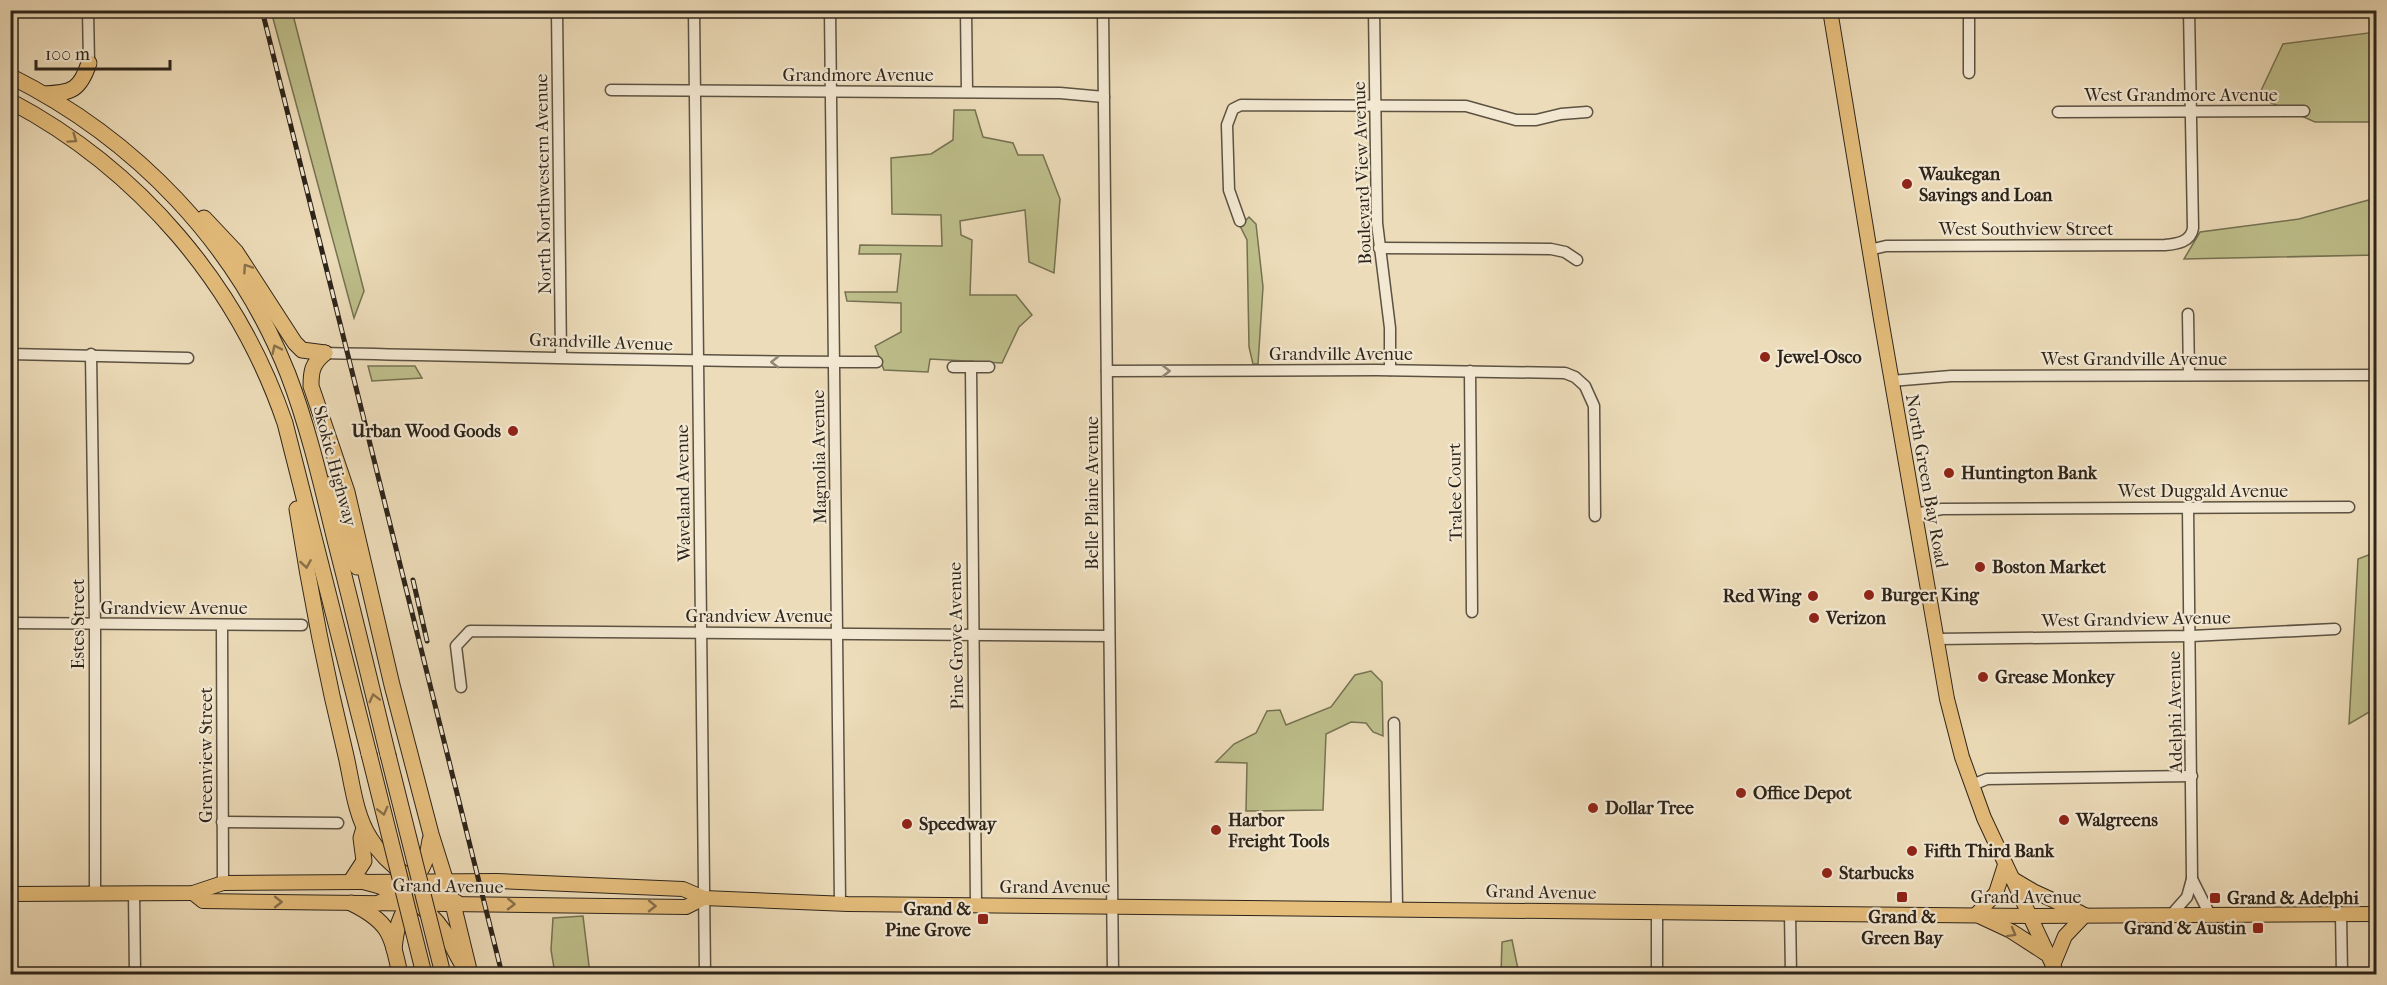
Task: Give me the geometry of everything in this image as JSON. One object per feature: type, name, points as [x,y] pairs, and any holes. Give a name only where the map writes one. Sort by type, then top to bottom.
[{"type":"highway","points":[[44,94],[63,93],[75,89],[84,80],[89,63]]},
{"type":"highway","name":"Skokie Highway","points":[[10,76],[83,118],[152,172],[180,200],[237,276],[287,373],[312,448],[443,975]]},
{"type":"highway","name":"Skokie Highway","points":[[10,100],[49,123],[98,158],[142,197],[183,240],[219,288],[244,330],[273,390],[285,423],[424,975]]},
{"type":"highway","points":[[152,172],[213,225],[236,252],[295,343],[302,350],[325,353]]},
{"type":"highway","points":[[325,353],[316,360],[311,370],[311,386],[347,492],[392,685],[431,834],[446,883],[455,903],[469,975]]},
{"type":"highway","points":[[287,373],[305,406],[317,438],[392,685]]},
{"type":"highway","points":[[285,423],[308,581],[334,705],[364,828],[388,862],[455,903]]},
{"type":"highway","points":[[364,828],[361,838],[364,861],[356,881],[410,900],[445,932],[469,975]]},
{"type":"highway","points":[[394,949],[399,921],[419,883],[426,863],[431,834]]},
{"type":"highway","points":[[419,883],[462,882]]},
{"type":"highway","points":[[379,903],[410,900]]},
{"type":"highway","points":[[351,903],[378,918],[387,928],[400,975]]},
{"type":"main road","name":"North Green Bay Road","points":[[1830,10],[1891,381],[1953,721],[1971,784],[2008,871],[2052,964]]},
{"type":"main road","points":[[2008,871],[2033,891],[2085,915],[2065,936],[2052,964],[2011,931],[1976,915],[1999,888],[2008,871]]},
{"type":"main road","name":"Grand Avenue","points":[[10,894],[193,893],[223,883],[356,881],[419,883]]},
{"type":"main road","name":"Grand Avenue","points":[[462,882],[588,884],[683,889],[704,898],[840,903],[1976,915],[2376,914]]},
{"type":"main road","name":"Grand Avenue","points":[[193,893],[203,901],[379,903]]},
{"type":"main road","name":"Grand Avenue","points":[[410,900],[455,903],[686,907],[704,898]]},
{"type":"street","points":[[88,10],[89,63]]},
{"type":"street","name":"North Northwestern Avenue","points":[[557,10],[561,357]]},
{"type":"street","name":"Waveland Avenue","points":[[694,10],[705,975]]},
{"type":"street","name":"Magnolia Avenue","points":[[830,10],[840,903]]},
{"type":"street","points":[[966,10],[967,92]]},
{"type":"street","name":"Belle Plaine Avenue","points":[[1103,10],[1113,975]]},
{"type":"street","name":"Boulevard View Avenue","points":[[1374,10],[1376,188],[1379,248],[1390,328],[1390,370]]},
{"type":"street","points":[[1969,10],[1969,72]]},
{"type":"street","points":[[2189,10],[2191,112]]},
{"type":"street","name":"Grandmore Avenue","points":[[611,90],[1060,93],[1104,98]]},
{"type":"street","points":[[1240,221],[1233,205],[1227,178],[1227,125],[1233,109],[1241,105],[1249,103],[1466,106],[1516,120],[1536,120],[1561,114],[1587,112]]},
{"type":"street","name":"West Grandmore Avenue","points":[[2058,112],[2304,111]]},
{"type":"street","name":"West Southview Street","points":[[1869,250],[1886,246],[2165,245],[2184,241],[2192,234],[2193,228],[2191,112]]},
{"type":"street","points":[[1379,248],[1551,249],[1565,252],[1577,260]]},
{"type":"street","points":[[2188,314],[2189,375]]},
{"type":"street","name":"Grandville Avenue","points":[[325,353],[697,362],[877,362]]},
{"type":"street","points":[[10,354],[91,354],[188,358]]},
{"type":"street","name":"Estes Street","points":[[91,354],[96,624],[95,893]]},
{"type":"street","points":[[953,367],[989,367]]},
{"type":"street","name":"Pine Grove Avenue","points":[[971,367],[976,904]]},
{"type":"street","name":"Grandville Avenue","points":[[1107,371],[1560,372],[1575,377],[1585,386],[1594,406],[1595,516]]},
{"type":"street","name":"Tralee Court","points":[[1470,371],[1472,612]]},
{"type":"street","name":"West Grandville Avenue","points":[[1891,381],[1951,376],[2376,375]]},
{"type":"street","name":"West Duggald Avenue","points":[[1915,513],[1942,509],[2349,507]]},
{"type":"street","name":"Adelphi Avenue","points":[[2171,915],[2187,897],[2192,879],[2188,508]]},
{"type":"street","name":"Grandview Avenue","points":[[10,623],[302,625]]},
{"type":"street","name":"Greenview Street","points":[[222,626],[223,883]]},
{"type":"street","name":"West Grandview Avenue","points":[[1937,639],[2190,636],[2335,629]]},
{"type":"street","name":"Grandview Avenue","points":[[461,687],[456,646],[470,631],[1109,636]]},
{"type":"street","points":[[1394,723],[1397,908]]},
{"type":"street","points":[[1971,784],[1987,779],[2192,776]]},
{"type":"street","points":[[222,822],[338,823]]},
{"type":"street","name":"Adelphi Avenue","points":[[2192,879],[2210,915]]},
{"type":"street","points":[[134,893],[135,975]]},
{"type":"street","points":[[1657,911],[1657,975]]},
{"type":"street","points":[[1790,913],[1791,975]]},
{"type":"street","points":[[2341,914],[2342,975]]},
{"type":"green space","points":[[271,11],[292,11],[364,291],[354,318]]},
{"type":"green space","points":[[2376,32],[2376,122],[2315,122],[2258,97],[2283,44]]},
{"type":"green space","points":[[954,110],[975,110],[983,137],[1013,143],[1018,155],[1043,155],[1060,199],[1054,273],[1029,262],[1025,210],[960,221],[961,235],[972,240],[970,295],[1016,295],[1032,315],[1019,327],[1002,363],[930,359],[928,372],[884,370],[875,346],[901,332],[901,303],[847,301],[845,292],[897,292],[901,254],[859,254],[860,245],[942,246],[941,215],[892,214],[891,158],[931,154],[953,140]]},
{"type":"green space","points":[[2376,198],[2376,255],[2184,259],[2200,232],[2299,219]]},
{"type":"green space","points":[[1249,217],[1256,224],[1263,287],[1258,364],[1253,364],[1249,347],[1247,240],[1240,226]]},
{"type":"green space","points":[[368,366],[415,366],[422,378],[372,381]]},
{"type":"green space","points":[[2376,552],[2376,708],[2349,724],[2358,559]]},
{"type":"green space","points":[[1371,671],[1382,682],[1383,736],[1373,732],[1366,723],[1351,722],[1326,734],[1323,810],[1246,811],[1247,763],[1216,762],[1234,744],[1256,733],[1267,711],[1280,710],[1286,725],[1331,707],[1355,675]]},
{"type":"green space","points":[[583,916],[590,974],[555,974],[551,950],[553,918]]},
{"type":"green space","points":[[1512,940],[1519,974],[1501,974],[1502,942]]},
{"type":"railway","points":[[262,10],[502,974]]},
{"type":"railway","points":[[413,580],[427,641]]},
{"type":"place","name":"Waukegan Savings and Loan","points":[[1907,184]]},
{"type":"place","name":"Jewel-Osco","points":[[1765,357]]},
{"type":"place","name":"Urban Wood Goods","points":[[513,431]]},
{"type":"place","name":"Huntington Bank","points":[[1949,473]]},
{"type":"place","name":"Boston Market","points":[[1980,567]]},
{"type":"place","name":"Burger King","points":[[1869,595]]},
{"type":"place","name":"Red Wing","points":[[1813,596]]},
{"type":"place","name":"Verizon","points":[[1814,618]]},
{"type":"place","name":"Grease Monkey","points":[[1983,677]]},
{"type":"place","name":"Office Depot","points":[[1741,793]]},
{"type":"place","name":"Dollar Tree","points":[[1593,808]]},
{"type":"place","name":"Walgreens","points":[[2064,820]]},
{"type":"place","name":"Speedway","points":[[907,824]]},
{"type":"place","name":"Harbor Freight Tools","points":[[1216,830]]},
{"type":"place","name":"Fifth Third Bank","points":[[1912,851]]},
{"type":"place","name":"Starbucks","points":[[1827,873]]},
{"type":"place","name":"Grand & Green Bay","points":[[1902,897]]},
{"type":"place","name":"Grand & Adelphi","points":[[2215,898]]},
{"type":"place","name":"Grand & Pine Grove","points":[[983,919]]},
{"type":"place","name":"Grand & Austin","points":[[2258,928]]}]
